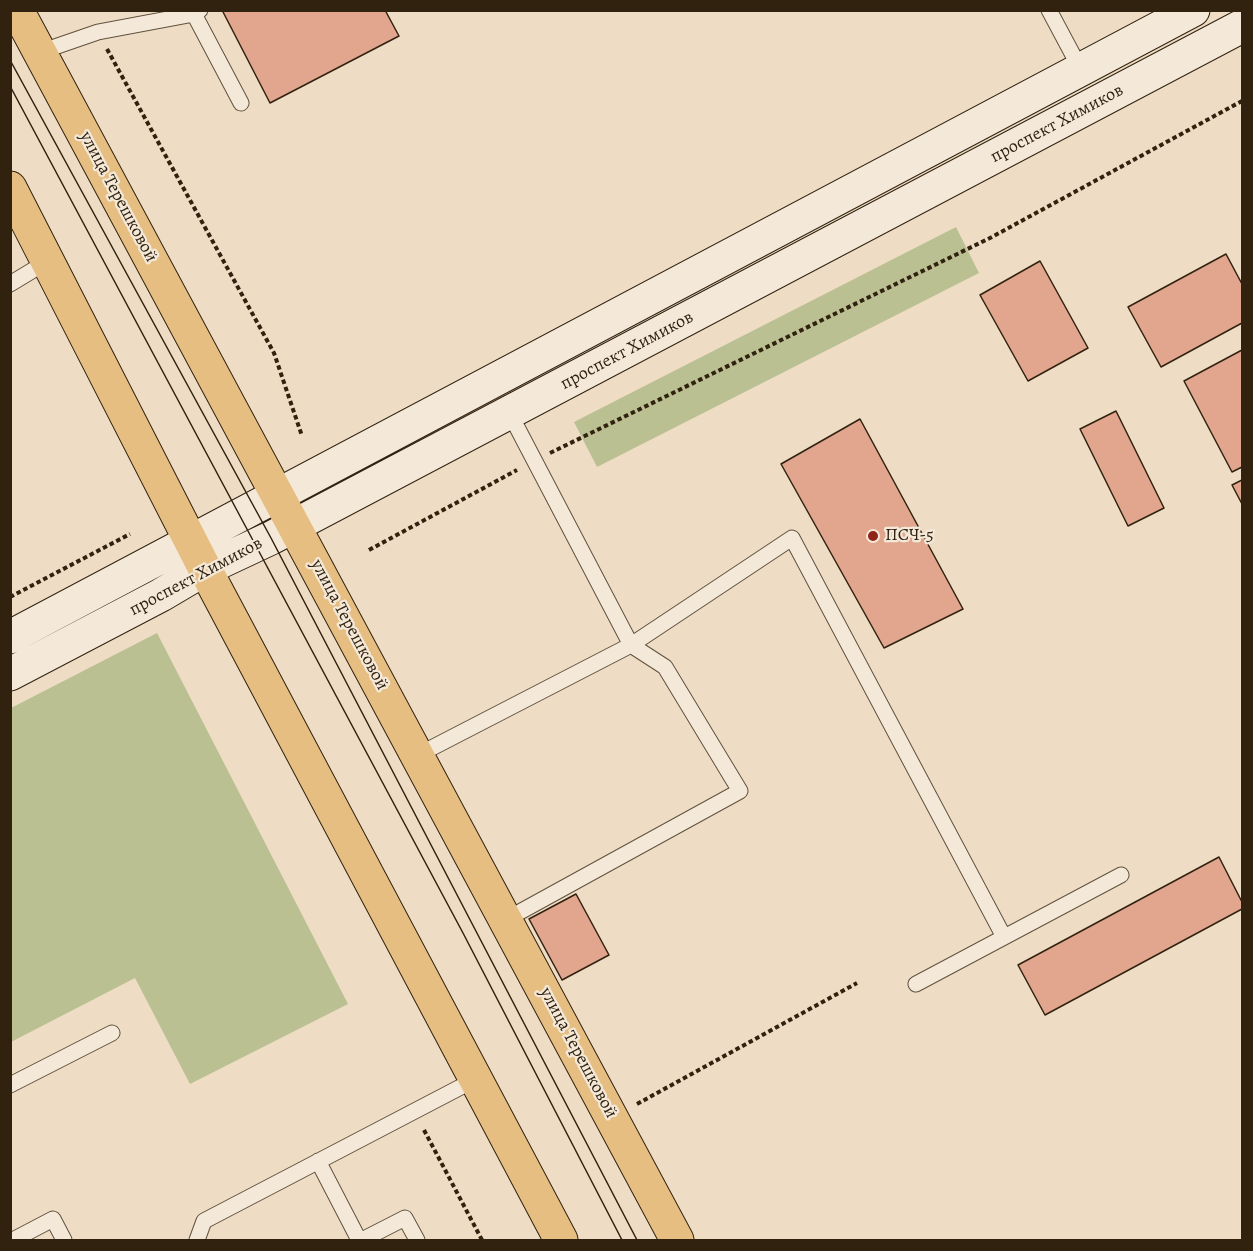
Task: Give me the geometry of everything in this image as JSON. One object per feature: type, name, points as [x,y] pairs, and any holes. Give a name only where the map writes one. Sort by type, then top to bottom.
[{"type":"main road","name":"улица Терешковой","points":[[17,10],[507,919],[677,1240]]},
{"type":"main road","name":"проспект Химиков","points":[[10,674],[161,595],[198,555],[279,495],[1193,10]]},
{"type":"main road","name":"проспект Химиков","points":[[10,637],[198,555],[295,525],[1242,26]]},
{"type":"main road","points":[[10,188],[198,555],[561,1240]]},
{"type":"lane","points":[[1049,10],[1081,70]]},
{"type":"lane","points":[[40,52],[98,32],[197,12],[241,103]]},
{"type":"lane","points":[[1159,28],[1178,60]]},
{"type":"lane","points":[[10,284],[48,261]]},
{"type":"lane","points":[[507,919],[740,791],[665,667],[631,645],[509,412]]},
{"type":"lane","points":[[418,755],[631,645],[792,538],[1004,937]]},
{"type":"lane","points":[[916,984],[1121,875]]},
{"type":"lane","points":[[10,1085],[111,1033]]},
{"type":"lane","points":[[197,1240],[204,1221],[476,1079]]},
{"type":"lane","points":[[318,1161],[361,1240],[405,1218],[417,1240]]},
{"type":"lane","points":[[13,1240],[53,1219],[64,1240]]},
{"type":"path","points":[[98,32],[274,352],[302,436]]},
{"type":"path","points":[[369,550],[535,460],[990,238],[1242,101]]},
{"type":"path","points":[[10,597],[130,534]]},
{"type":"path","points":[[613,1118],[857,983]]},
{"type":"path","points":[[414,1112],[482,1240]]},
{"type":"green space","points":[[956,227],[979,273],[597,467],[574,422]]},
{"type":"green space","points":[[157,633],[348,1004],[190,1084],[135,978],[11,1042],[11,708]]},
{"type":"building","points":[[222,10],[385,10],[399,36],[270,103]]},
{"type":"building","points":[[1226,254],[1242,284],[1242,323],[1161,367],[1128,307]]},
{"type":"building","points":[[1040,261],[1088,348],[1028,381],[980,295]]},
{"type":"building","points":[[1242,350],[1242,467],[1232,472],[1184,381]]},
{"type":"building","points":[[1116,411],[1164,508],[1128,526],[1080,429]]},
{"type":"building","name":"ПСЧ-5","points":[[860,419],[963,609],[884,648],[781,464]]},
{"type":"building","points":[[1242,480],[1242,504],[1232,485]]},
{"type":"building","points":[[1219,857],[1242,902],[1242,909],[1045,1015],[1018,965]]},
{"type":"building","points":[[576,894],[609,955],[562,980],[529,919]]},
{"type":"tram line","points":[[10,60],[271,538],[637,1240]]},
{"type":"tram line","points":[[10,86],[463,933],[622,1240]]},
{"type":"place","name":"ПСЧ-5","points":[[873,536]]}]
